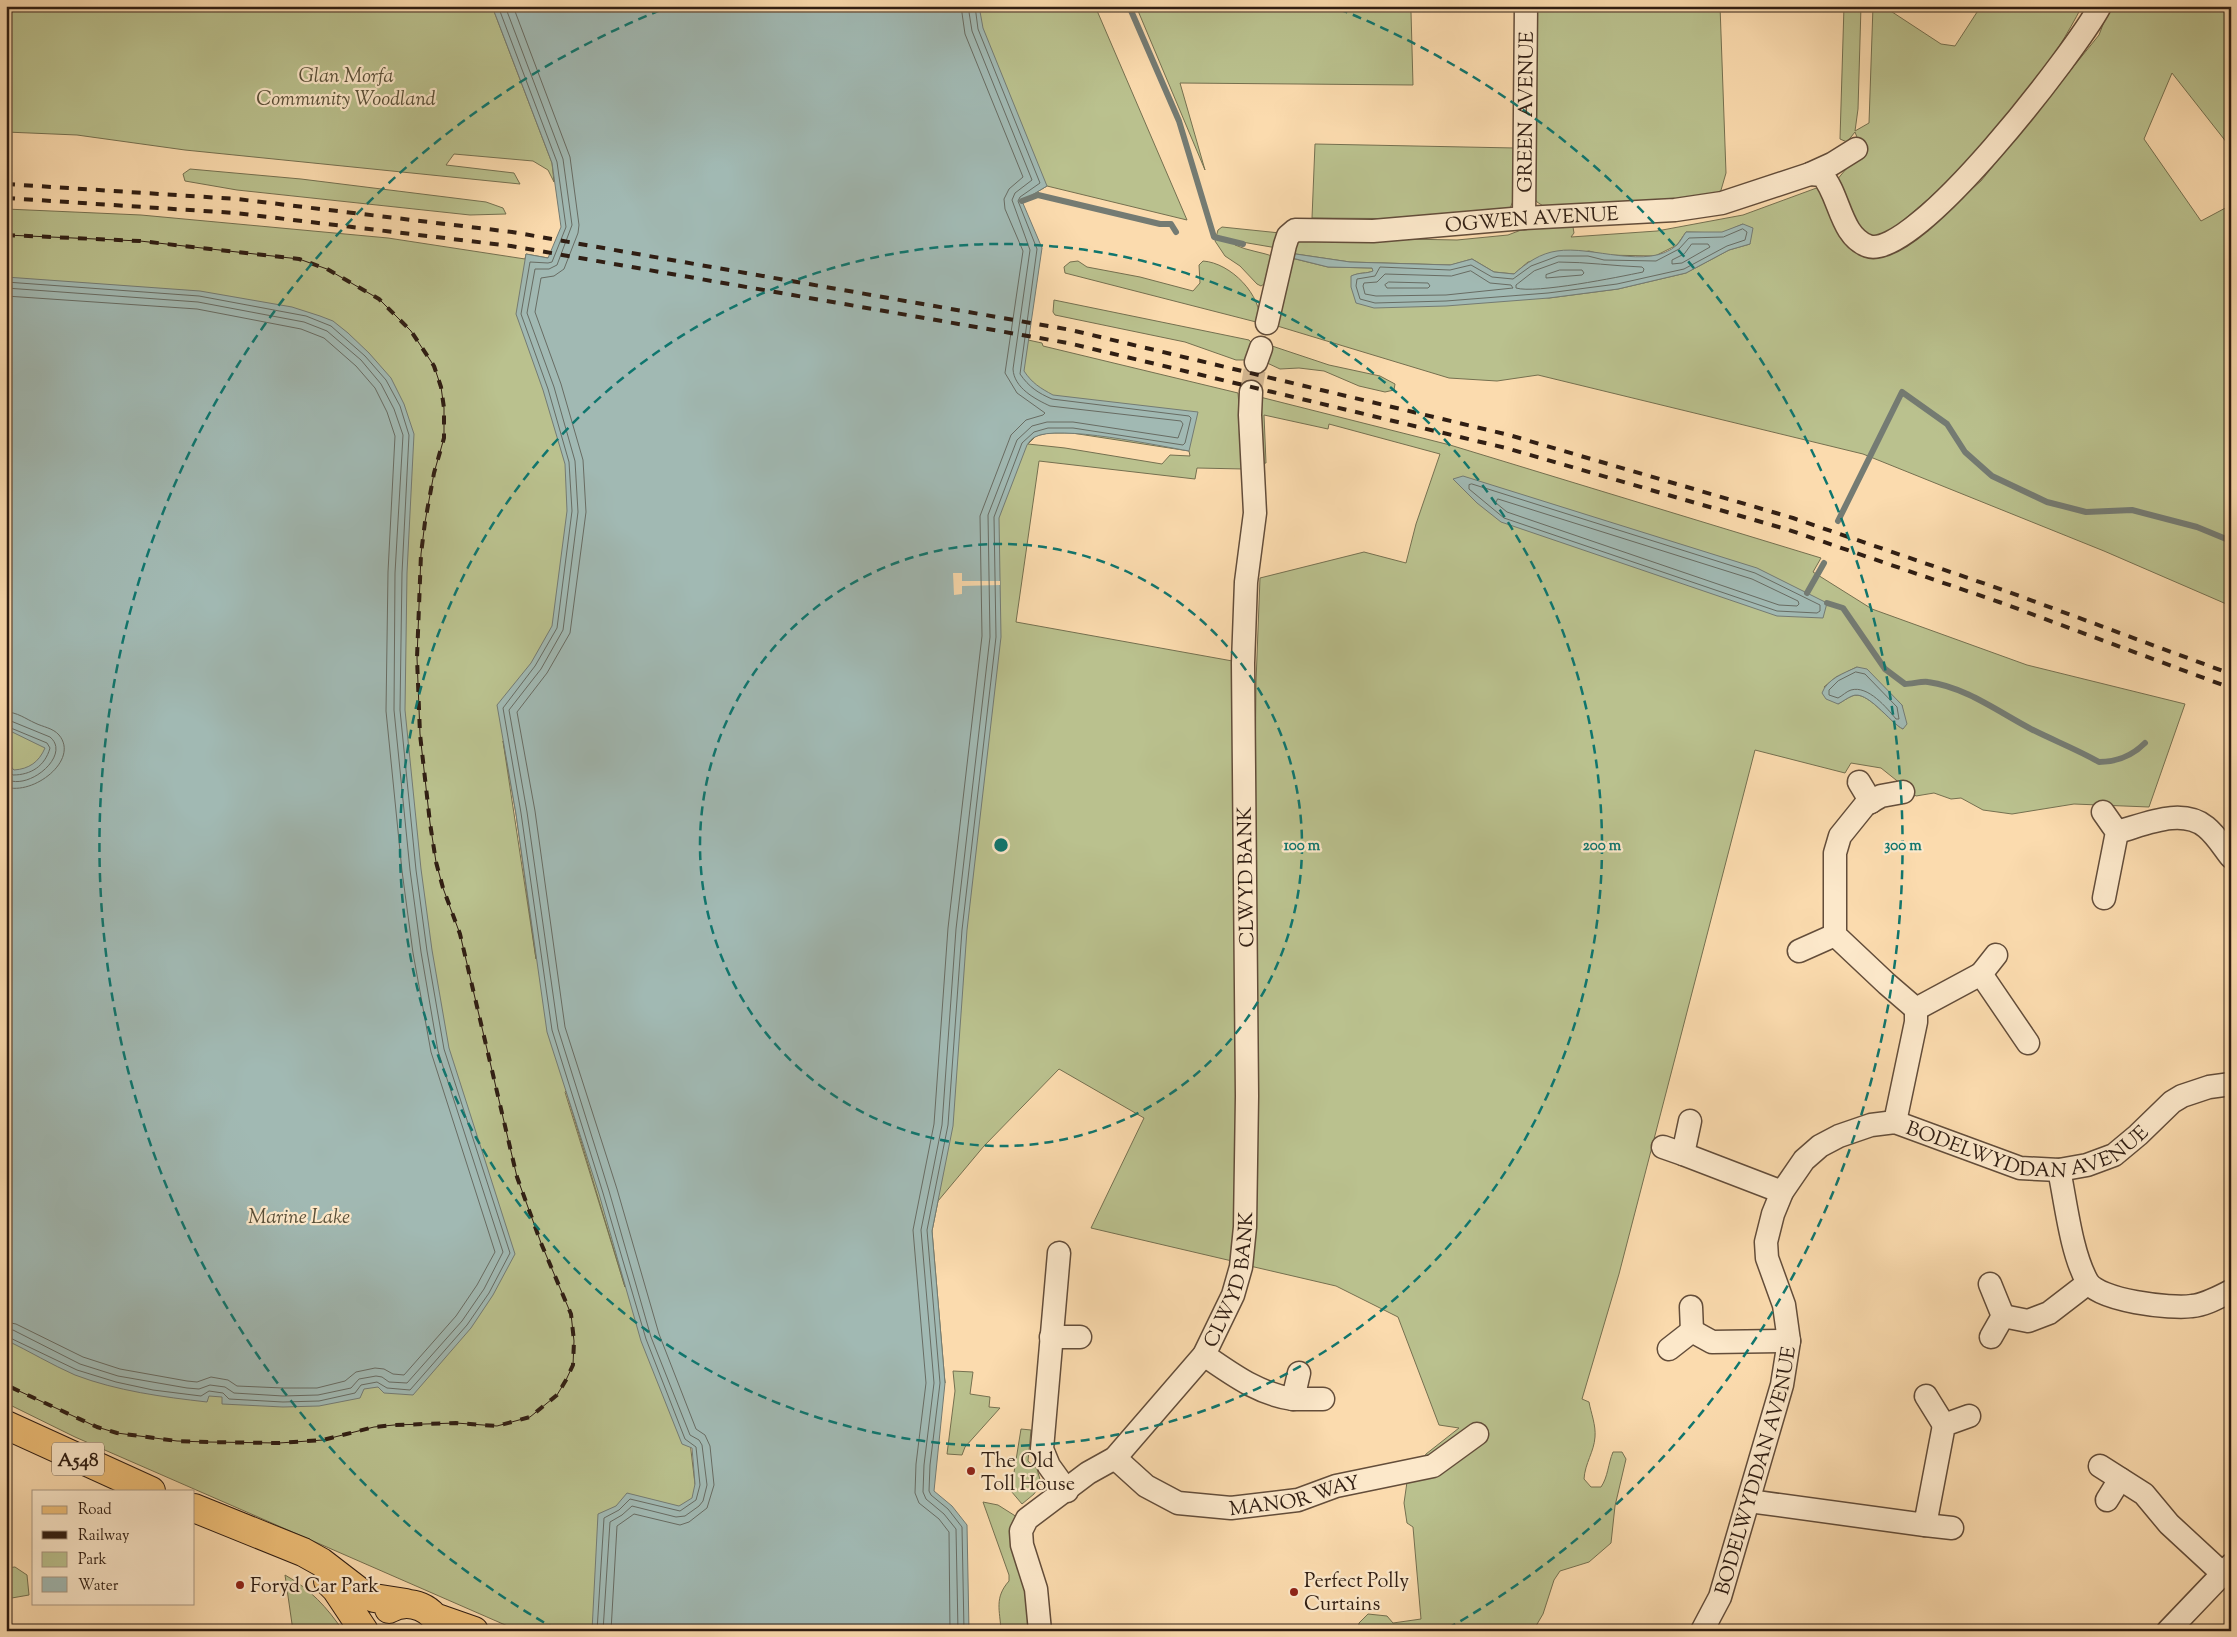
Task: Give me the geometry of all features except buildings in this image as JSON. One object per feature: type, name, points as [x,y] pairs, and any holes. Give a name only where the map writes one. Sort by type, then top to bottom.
[{"type":"main road","name":"A548","points":[[6,1425],[149,1490]]},
{"type":"main road","points":[[195,1508],[274,1542],[303,1552],[321,1562],[360,1592],[374,1598],[422,1607],[438,1624],[474,1631]]},
{"type":"main road","points":[[274,1542],[315,1569],[336,1589],[364,1631]]},
{"type":"main road","points":[[372,1631],[375,1622],[383,1612],[394,1606],[406,1603]]},
{"type":"street","name":"GREEN AVENUE","points":[[1524,218],[1526,6]]},
{"type":"street","points":[[1810,174],[1822,175],[1831,184],[1848,229],[1856,240],[1869,247],[1880,247],[1895,239],[1938,207],[1978,166],[2053,74],[2100,6]]},
{"type":"street","name":"OGWEN AVENUE","points":[[1267,323],[1285,245],[1288,236],[1295,230],[1373,230],[1524,218],[1675,210],[1722,203],[1810,174],[1832,164],[1856,149]]},
{"type":"street","name":"CLWYD BANK","points":[[1115,1458],[1204,1355],[1233,1295],[1241,1267],[1245,1227],[1247,1086],[1243,663],[1246,582],[1255,513],[1250,415],[1251,392]]},
{"type":"street","points":[[1859,782],[1871,802]]},
{"type":"street","points":[[1895,1122],[1916,1022],[1916,1009],[1835,935],[1835,853],[1840,836],[1850,822],[1871,802],[1881,796],[1903,792]]},
{"type":"street","points":[[2103,812],[2117,832],[2104,898]]},
{"type":"street","points":[[2117,832],[2172,818],[2187,818],[2204,826],[2216,836],[2231,857]]},
{"type":"street","points":[[1799,951],[1835,935]]},
{"type":"street","points":[[1916,1009],[1981,974],[1996,955]]},
{"type":"street","points":[[1981,974],[2028,1043]]},
{"type":"street","name":"BODELWYDDAN AVENUE","points":[[1702,1631],[1720,1597],[1782,1385],[1789,1341],[1784,1305],[1767,1258],[1766,1242],[1772,1214],[1782,1192],[1804,1160],[1820,1146],[1840,1136],[1870,1126],[1895,1122],[2020,1168],[2059,1170],[2086,1165],[2114,1154],[2138,1135],[2172,1102],[2182,1096],[2209,1087],[2231,1084]]},
{"type":"street","points":[[1690,1121],[1673,1150],[1782,1192]]},
{"type":"street","points":[[2059,1170],[2078,1262],[2088,1283],[2103,1293],[2120,1298],[2172,1307],[2193,1306],[2231,1291]]},
{"type":"street","points":[[1059,1253],[1042,1449],[1049,1466],[1067,1490]]},
{"type":"street","points":[[2003,1316],[2028,1321],[2049,1313],[2088,1283]]},
{"type":"street","points":[[1990,1284],[2003,1316]]},
{"type":"street","points":[[1691,1307],[1692,1330]]},
{"type":"street","points":[[1991,1337],[2003,1316]]},
{"type":"street","points":[[1692,1330],[1712,1342],[1789,1341]]},
{"type":"street","points":[[1669,1349],[1692,1330]]},
{"type":"street","points":[[1051,1337],[1080,1337]]},
{"type":"street","points":[[1204,1355],[1254,1388],[1275,1397],[1323,1399]]},
{"type":"street","points":[[1293,1399],[1298,1373]]},
{"type":"street","points":[[1925,1525],[1944,1425],[1926,1396]]},
{"type":"street","points":[[1944,1425],[1969,1416]]},
{"type":"street","name":"MANOR WAY","points":[[1115,1458],[1146,1486],[1178,1503],[1231,1508],[1298,1500],[1336,1486],[1433,1466],[1477,1434]]},
{"type":"street","points":[[1040,1631],[1036,1589],[1022,1545],[1021,1531],[1027,1519],[1088,1473],[1115,1458]]},
{"type":"street","points":[[2100,1466],[2144,1494],[2170,1524],[2226,1569],[2168,1631]]},
{"type":"street","points":[[2107,1500],[2120,1479]]},
{"type":"street","points":[[1749,1501],[1952,1528]]},
{"type":"green space","name":"Glan Morfa Community Woodland","points":[[6,6],[492,6],[552,163],[554,182],[548,170],[533,161],[454,154],[446,165],[514,173],[520,184],[185,150],[77,135],[6,132]]},
{"type":"green space","points":[[924,6],[1095,6],[1187,220],[1047,186],[1022,201]]},
{"type":"green space","points":[[1136,6],[1400,6],[1411,12],[1413,85],[1180,83],[1205,170]]},
{"type":"green space","points":[[1535,6],[1720,6],[1726,173],[1719,197],[1548,209],[1537,202],[1533,196]]},
{"type":"green space","points":[[1844,6],[1861,6],[1858,109],[1855,131],[1869,123],[1873,6],[1883,6],[1941,44],[1955,46],[1981,6],[2082,6],[2046,66],[2003,122],[1951,179],[1881,239],[1859,237],[1836,181],[1862,150],[1855,132],[1847,142],[1840,139]]},
{"type":"green space","points":[[2110,6],[2231,6],[2231,148],[2172,73],[2144,139],[2201,221],[2231,205],[2231,606],[2104,551],[1863,454],[1538,375],[1497,381],[1449,378],[1274,325],[1287,257],[1328,267],[1372,268],[1373,271],[1352,276],[1549,298],[1618,289],[1686,273],[1729,250],[1750,244],[1743,224],[1722,233],[1686,232],[1677,245],[1655,256],[1604,255],[1589,251],[1528,262],[1514,274],[1494,272],[1472,259],[1451,265],[1350,262],[1289,253],[1291,241],[1350,238],[1457,240],[1508,235],[1529,227],[1568,224],[1573,227],[1574,233],[1571,237],[1657,231],[1743,215],[1822,186],[1887,254],[1908,245],[1981,181],[2099,35]]},
{"type":"green space","points":[[1315,144],[1515,148],[1513,201],[1509,211],[1448,219],[1312,218]]},
{"type":"green space","points":[[190,169],[301,179],[486,202],[503,208],[506,214],[470,215],[237,190],[185,181],[183,174]]},
{"type":"green space","name":"Marine Lake","points":[[6,209],[141,215],[388,238],[525,259],[526,254],[548,258],[695,1484],[754,1631],[519,1631],[75,1437],[6,1403]],"holes":[[[503,741],[516,814],[536,959]],[[566,1091],[625,1287],[565,1092]]]},
{"type":"green space","points":[[1222,227],[1280,233],[1277,248],[1236,241],[1235,245],[1275,257],[1267,282],[1261,286],[1257,284],[1240,266],[1225,256],[1215,241],[1218,230]]},
{"type":"green space","points":[[1078,261],[1087,267],[1140,277],[1193,291],[1200,283],[1199,265],[1203,261],[1214,263],[1234,274],[1243,282],[1256,302],[1260,323],[1065,273],[1064,267],[1070,262]]},
{"type":"green space","points":[[1054,300],[1249,340],[1254,346],[1251,360],[1236,360],[1185,342],[1055,315],[1053,312]]},
{"type":"green space","points":[[1028,340],[1042,343],[1043,346],[1238,393],[1244,469],[1197,468],[1195,479],[1039,461],[1016,622],[1238,662],[1238,1160],[1232,1261],[1091,1228],[1144,1118],[1059,1069],[984,1146],[938,1201],[932,1231],[945,1383],[904,1068]],"holes":[[[1048,433],[1072,433],[1189,451],[1190,456],[1170,455],[1162,464],[1065,448],[1028,444],[1036,436]]]},
{"type":"green space","points":[[1272,346],[1329,365],[1380,376],[1395,384],[1394,390],[1385,392],[1359,386],[1324,371],[1299,368],[1280,369],[1265,362]]},
{"type":"green space","points":[[1256,396],[1450,445],[1821,558],[1813,572],[1872,609],[2027,665],[2185,704],[2149,807],[2074,804],[2012,814],[1983,810],[1961,798],[1951,799],[1934,793],[1916,796],[1881,768],[1851,763],[1845,773],[1755,750],[1619,1274],[1582,1399],[1589,1402],[1595,1433],[1593,1448],[1584,1479],[1591,1487],[1601,1487],[1613,1452],[1622,1452],[1626,1459],[1615,1506],[1611,1543],[1589,1562],[1560,1571],[1554,1580],[1543,1614],[1533,1631],[1358,1631],[1359,1623],[1368,1614],[1387,1616],[1393,1623],[1421,1619],[1413,1527],[1407,1523],[1404,1503],[1407,1482],[1413,1478],[1426,1454],[1459,1428],[1439,1425],[1398,1317],[1336,1286],[1250,1266],[1256,682],[1260,578],[1364,552],[1406,563],[1416,524],[1440,454],[1329,424],[1328,429],[1264,415],[1266,463],[1258,464]],"holes":[[[1857,667],[1902,705],[1903,729],[1864,697],[1852,696],[1838,704],[1824,687],[1836,677]]]},
{"type":"green space","points":[[953,1371],[973,1372],[970,1394],[990,1397],[989,1407],[1000,1408],[965,1447],[962,1455],[947,1454],[955,1391]]},
{"type":"green space","points":[[1021,1429],[1031,1430],[1028,1461],[1037,1469],[1041,1483],[1034,1494],[1022,1504],[1011,1491]]},
{"type":"green space","points":[[983,1502],[998,1505],[1017,1517],[1027,1600],[1028,1631],[1001,1631],[999,1604],[1001,1593],[1009,1581],[1009,1575]]},
{"type":"green space","points":[[15,1567],[27,1575],[29,1595],[6,1599],[6,1568]]},
{"type":"green space","points":[[285,1575],[317,1599],[343,1631],[293,1631]]},
{"type":"water","points":[[492,6],[979,6],[983,28],[1047,186],[1022,201],[1042,248],[1024,371],[1037,385],[1053,395],[1198,412],[1189,451],[1086,434],[1047,434],[1034,438],[1027,445],[999,518],[1001,637],[967,930],[953,1126],[932,1231],[945,1383],[934,1491],[952,1506],[967,1525],[969,1631],[592,1631],[598,1514],[616,1506],[627,1493],[679,1506],[692,1498],[695,1484],[692,1448],[682,1444],[641,1341],[599,1194],[547,1032],[516,814],[497,705],[531,663],[552,626],[567,511],[565,464],[543,390],[516,314],[526,254],[548,258],[561,227],[552,163]]},
{"type":"water","points":[[1743,224],[1753,228],[1750,244],[1729,250],[1686,273],[1618,289],[1549,298],[1446,306],[1374,308],[1356,303],[1351,287],[1351,276],[1373,271],[1372,268],[1328,267],[1288,257],[1289,253],[1350,262],[1450,265],[1472,259],[1494,272],[1514,274],[1534,259],[1551,252],[1571,250],[1619,256],[1651,256],[1665,252],[1677,245],[1686,232],[1722,232]]},
{"type":"water","name":"Marine Lake","points":[[6,277],[200,291],[292,307],[333,321],[348,333],[391,378],[404,404],[414,434],[407,573],[405,710],[421,869],[432,950],[449,1048],[515,1254],[493,1295],[471,1328],[413,1395],[384,1393],[378,1387],[364,1389],[360,1398],[319,1406],[283,1407],[222,1404],[222,1397],[209,1396],[207,1402],[174,1398],[140,1393],[91,1381],[66,1371],[6,1340],[6,761],[14,770],[24,768],[37,761],[45,748],[6,729]]},
{"type":"water","points":[[1463,476],[1757,568],[1827,603],[1823,618],[1777,616],[1501,522],[1477,503],[1453,479]]},
{"type":"water","points":[[1857,667],[1867,669],[1902,705],[1907,724],[1903,729],[1864,697],[1852,696],[1838,704],[1826,699],[1822,693],[1824,688],[1836,677]]},
{"type":"pier","points":[[953,573],[962,573],[962,581],[1000,581],[1000,585],[962,586],[962,594],[954,595]]},
{"type":"waterway","points":[[1129,6],[1179,121],[1214,237],[1243,244]]},
{"type":"waterway","points":[[1022,201],[1038,195],[1160,224],[1171,224],[1176,232]]},
{"type":"waterway","points":[[1838,521],[1902,392],[1947,424],[1965,452],[1992,476],[2047,502],[2086,512],[2132,510],[2197,527],[2231,541]]},
{"type":"waterway","points":[[1807,593],[1824,563]]},
{"type":"waterway","points":[[1827,603],[1843,608],[1885,669],[1905,684],[1928,682],[1956,689],[2033,730],[2099,762],[2112,761],[2124,757],[2145,743]]},
{"type":"tunnel","points":[[1251,392],[1256,362]]},
{"type":"tram line","points":[[6,235],[140,241],[299,259],[327,269],[379,299],[411,331],[434,366],[441,387],[444,408],[444,438],[434,473],[421,554],[417,658],[420,734],[430,823],[436,862],[443,888],[460,934],[517,1177],[541,1243],[571,1314],[574,1341],[573,1365],[566,1380],[557,1395],[530,1417],[497,1426],[456,1423],[374,1427],[323,1440],[279,1443],[177,1441],[117,1433],[97,1427],[6,1385]]},
{"type":"railway","points":[[6,184],[237,199],[512,232],[1071,330],[1509,435],[1793,518],[2006,591],[2231,674]]},
{"type":"railway","points":[[6,198],[235,213],[511,246],[1068,343],[1506,448],[1789,530],[2002,603],[2231,688]]},
{"type":"railway","points":[[6,235],[140,241],[299,259],[327,269],[379,299],[411,331],[434,366],[441,387],[444,408],[444,438],[434,473],[421,554],[417,658],[420,734],[430,823],[436,862],[443,888],[460,934],[517,1177],[541,1243],[571,1314],[574,1341],[573,1365],[566,1380],[557,1395],[530,1417],[497,1426],[456,1423],[374,1427],[323,1440],[279,1443],[177,1441],[117,1433],[97,1427],[6,1385]]},
{"type":"place","name":"The Old Toll House","points":[[971,1471]]},
{"type":"place","name":"Foryd Car Park","points":[[240,1585]]},
{"type":"place","name":"Perfect Polly Curtains","points":[[1294,1592]]}]
